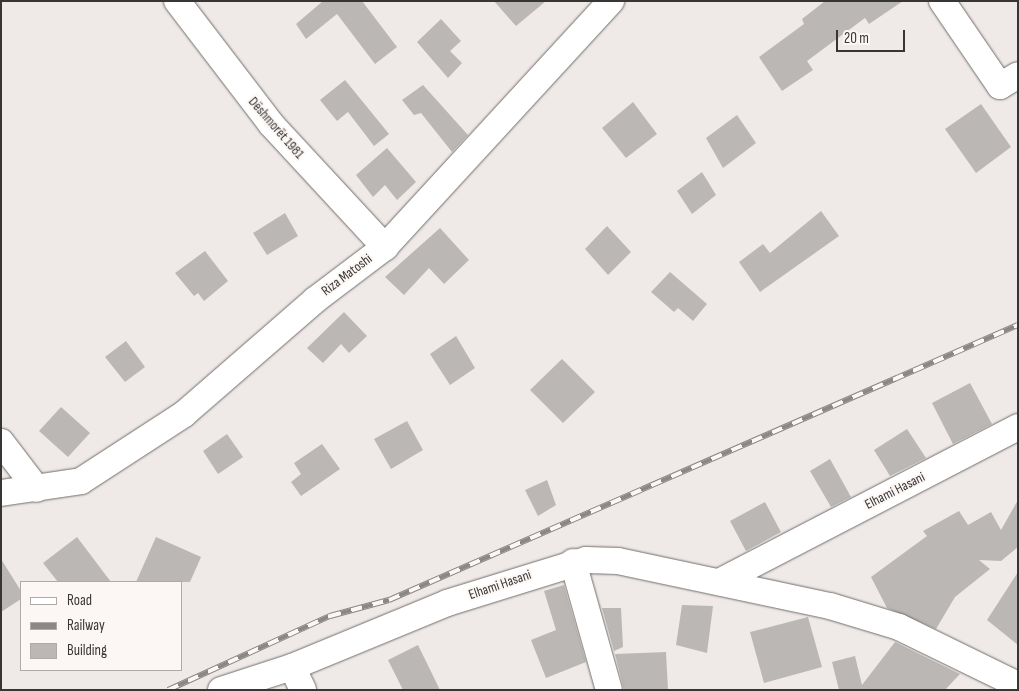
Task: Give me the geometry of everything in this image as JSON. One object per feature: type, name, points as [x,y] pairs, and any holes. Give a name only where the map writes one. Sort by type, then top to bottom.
[{"type":"street","name":"Dëshmorët 1981","points":[[177,1],[271,124],[385,247]]},
{"type":"street","points":[[942,1],[1000,86],[1018,75]]},
{"type":"street","name":"Riza Matoshi","points":[[1,493],[82,481],[184,414],[315,300],[385,247],[599,6]]},
{"type":"street","name":"Elhami Hasani","points":[[719,582],[1018,427]]},
{"type":"street","points":[[1,442],[37,489]]},
{"type":"street","name":"Elhami Hasani","points":[[221,690],[297,678],[447,603],[573,562],[618,561],[719,582],[899,626],[1018,685]]},
{"type":"street","points":[[573,562],[609,690]]},
{"type":"building","points":[[323,1],[362,1],[397,47],[375,64],[337,14],[306,39],[296,24]]},
{"type":"building","points":[[494,1],[546,1],[516,26]]},
{"type":"building","points":[[825,1],[903,1],[869,24],[865,18],[807,61],[813,70],[782,91],[759,57],[804,24],[802,19]]},
{"type":"building","points":[[441,19],[461,41],[450,51],[462,63],[448,78],[417,42]]},
{"type":"building","points":[[345,80],[389,134],[374,146],[348,112],[337,121],[320,100]]},
{"type":"building","points":[[423,85],[468,135],[452,152],[421,113],[414,115],[402,100]]},
{"type":"building","points":[[633,102],[657,134],[626,158],[602,128]]},
{"type":"building","points":[[981,104],[1011,147],[976,173],[945,129]]},
{"type":"building","points":[[737,115],[756,143],[723,168],[706,138]]},
{"type":"building","points":[[387,148],[416,182],[397,200],[385,185],[373,197],[356,175]]},
{"type":"building","points":[[702,172],[716,195],[692,214],[677,191]]},
{"type":"building","points":[[821,211],[839,236],[760,292],[739,262],[763,244],[770,253]]},
{"type":"building","points":[[285,213],[298,236],[267,255],[253,233]]},
{"type":"building","points":[[607,226],[631,252],[608,275],[585,249]]},
{"type":"building","points":[[440,228],[469,260],[444,284],[429,268],[404,295],[385,277]]},
{"type":"building","points":[[205,251],[228,281],[204,301],[198,293],[194,296],[175,273]]},
{"type":"building","points":[[670,272],[707,304],[693,321],[678,308],[674,312],[651,292]]},
{"type":"building","points":[[344,312],[367,336],[349,353],[341,344],[323,363],[307,348]]},
{"type":"building","points":[[456,336],[475,368],[450,385],[430,354]]},
{"type":"building","points":[[126,341],[145,367],[125,382],[105,357]]},
{"type":"building","points":[[562,359],[595,392],[563,423],[530,390]]},
{"type":"building","points":[[970,383],[992,424],[953,444],[932,403]]},
{"type":"building","points":[[61,407],[90,433],[68,457],[39,431]]},
{"type":"building","points":[[407,421],[423,450],[391,469],[374,439]]},
{"type":"building","points":[[907,429],[926,458],[890,476],[874,450]]},
{"type":"building","points":[[227,434],[243,457],[218,474],[203,451]]},
{"type":"building","points":[[322,444],[340,469],[301,496],[291,482],[301,474],[294,463]]},
{"type":"building","points":[[830,459],[851,497],[831,507],[810,471]]},
{"type":"building","points":[[547,480],[556,505],[538,516],[525,490]]},
{"type":"building","points":[[1018,500],[1018,547],[1001,561],[979,560],[990,569],[955,597],[936,629],[887,608],[871,577],[927,536],[923,531],[959,511],[968,525],[991,512],[1001,530]]},
{"type":"building","points":[[765,502],[781,532],[746,551],[730,521]]},
{"type":"building","points":[[77,537],[110,581],[57,581],[43,563]]},
{"type":"building","points":[[156,537],[201,557],[190,582],[136,581]]},
{"type":"building","points":[[1,559],[20,589],[20,600],[1,612]]},
{"type":"building","points":[[1018,572],[1018,645],[987,620]]},
{"type":"building","points":[[564,585],[586,662],[546,678],[531,640],[556,630],[544,591]]},
{"type":"building","points":[[682,605],[713,606],[707,653],[676,645]]},
{"type":"building","points":[[602,608],[621,608],[623,647],[614,651]]},
{"type":"building","points":[[808,617],[822,667],[764,683],[750,632]]},
{"type":"building","points":[[895,642],[960,674],[945,690],[839,690],[832,662],[855,656],[862,685]]},
{"type":"building","points":[[418,645],[440,690],[403,690],[388,660]]},
{"type":"building","points":[[666,652],[668,690],[624,690],[615,654]]},
{"type":"railway","points":[[168,690],[330,616],[389,600],[1018,325]]}]
